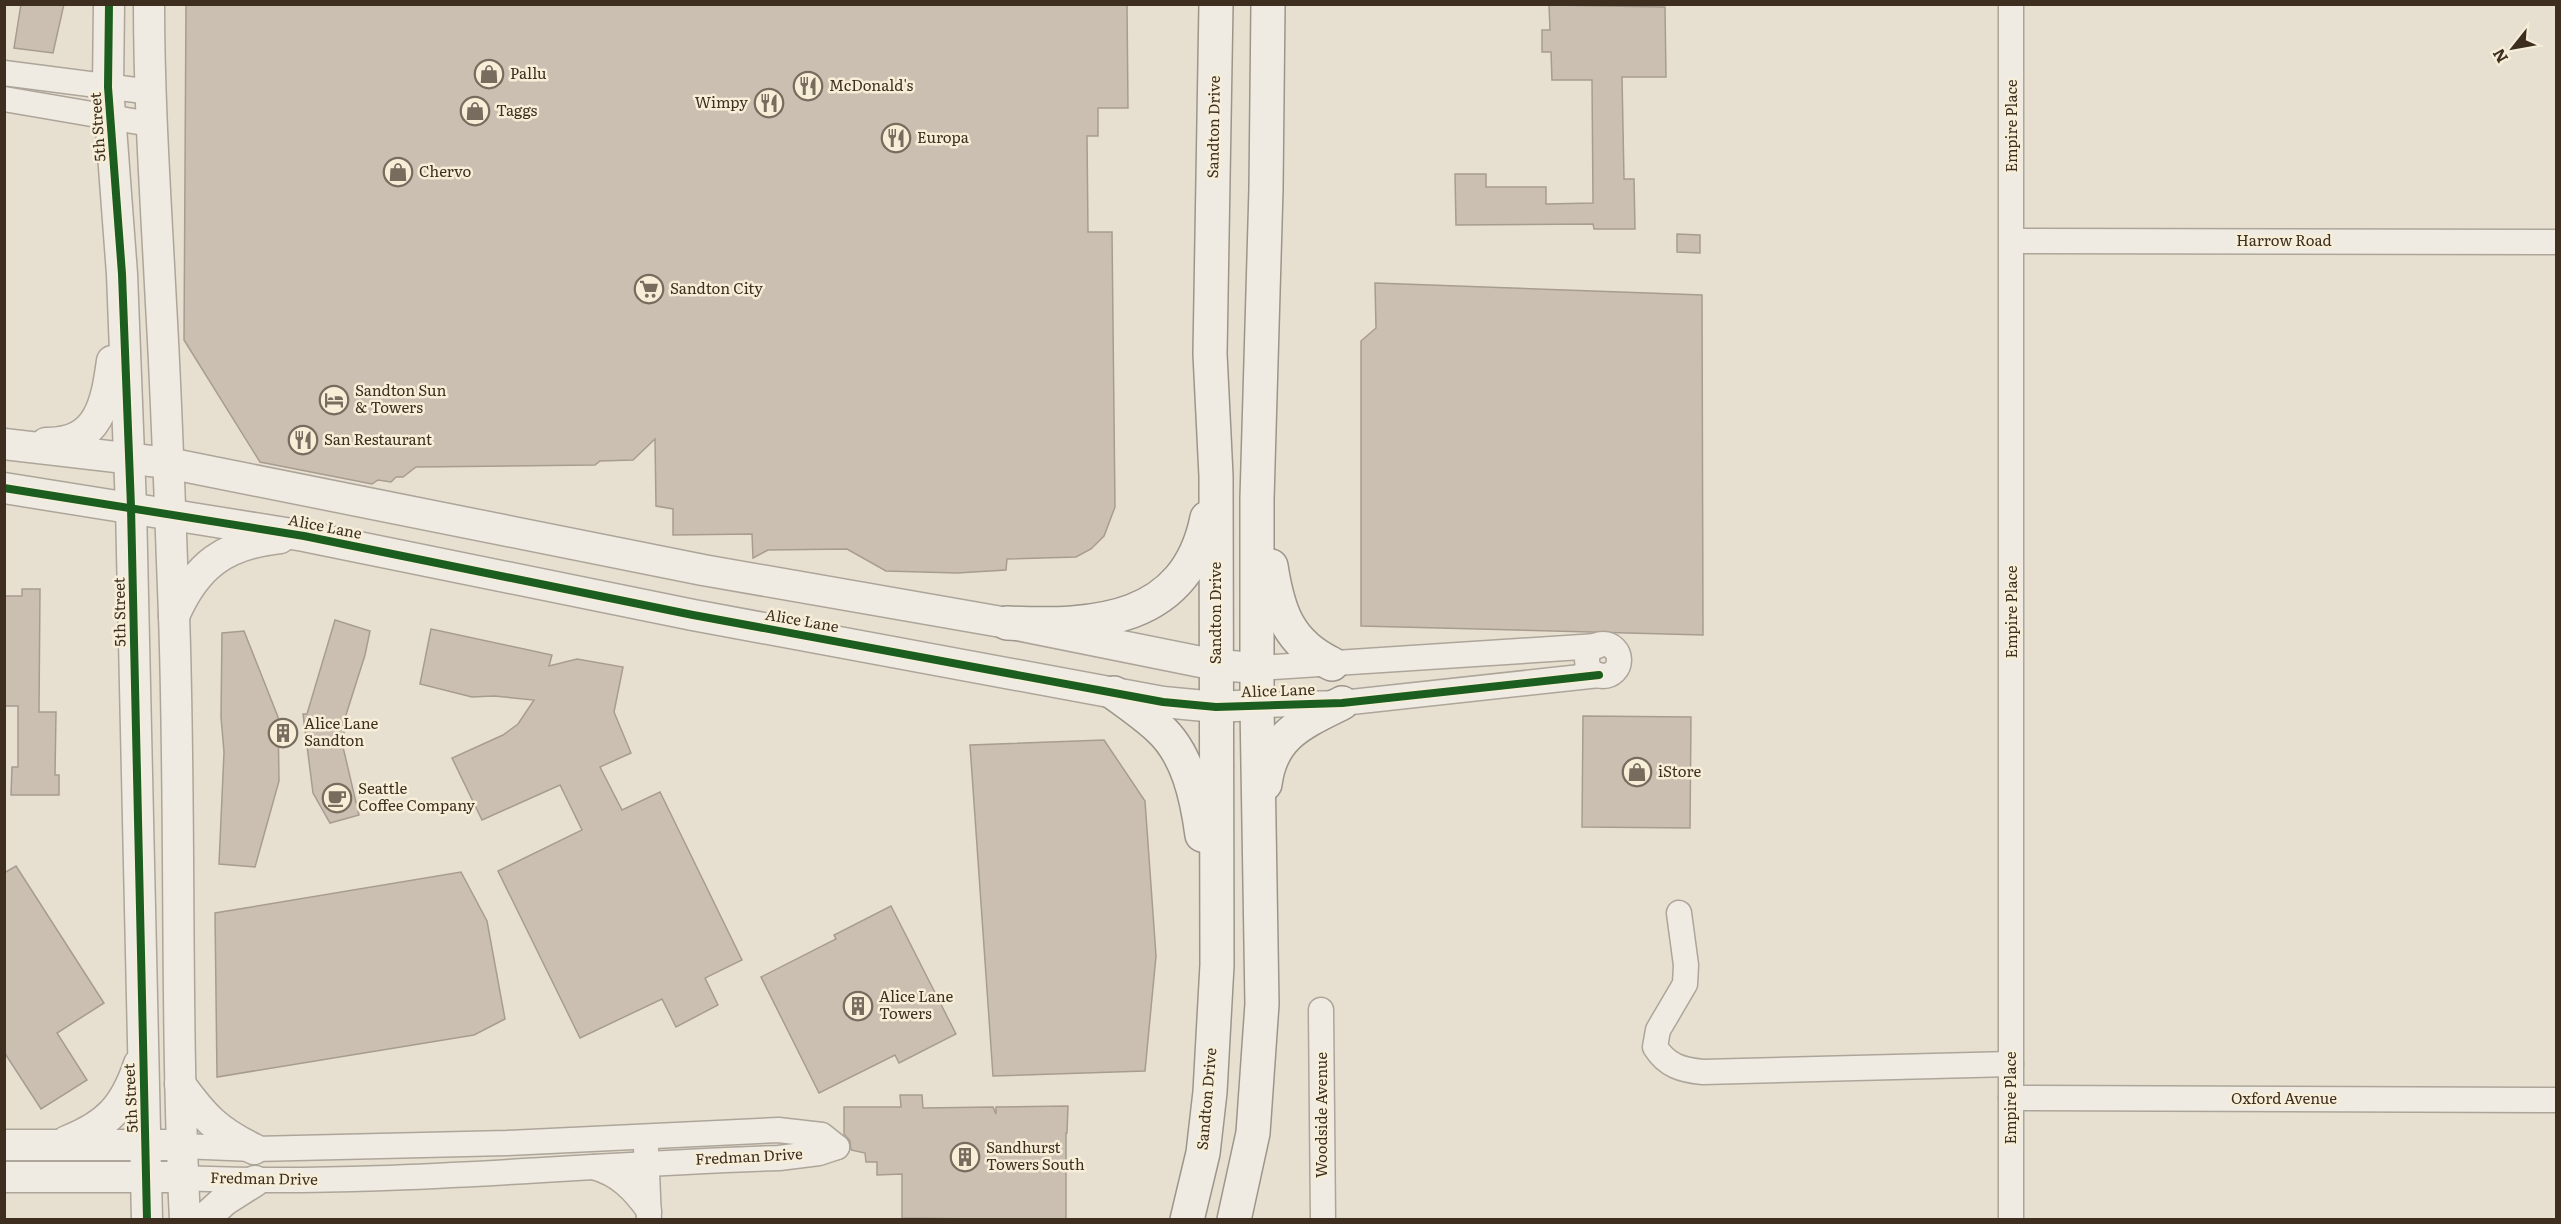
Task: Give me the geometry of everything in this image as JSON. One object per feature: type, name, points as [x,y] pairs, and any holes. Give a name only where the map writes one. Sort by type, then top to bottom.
[{"type":"main road","name":"Sandton Drive","points":[[1187,1220],[1203,1153],[1210,1092],[1217,965],[1216,476],[1210,354],[1215,4]]},
{"type":"main road","points":[[1234,1220],[1253,1133],[1262,1004],[1257,705],[1257,499],[1266,189],[1268,4]]},
{"type":"main road","points":[[1007,623],[1055,625],[1116,617],[1142,609],[1169,591],[1183,576],[1196,553],[1206,523],[1216,476]]},
{"type":"main road","points":[[1257,499],[1279,606],[1286,623],[1305,648],[1316,657],[1332,664]]},
{"type":"main road","points":[[1114,693],[1161,729],[1177,751],[1189,777],[1199,812],[1217,965]]},
{"type":"main road","points":[[1260,831],[1267,767],[1275,751],[1295,727],[1342,703]]},
{"type":"street","name":"5th Street","points":[[109,4],[108,87],[122,274],[131,507],[147,1220]]},
{"type":"street","points":[[149,4],[150,124],[174,616],[184,1220]]},
{"type":"street","name":"Empire Place","points":[[2011,4],[2011,1220]]},
{"type":"street","points":[[4,73],[151,92]]},
{"type":"street","points":[[4,99],[150,124]]},
{"type":"street","name":"Harrow Road","points":[[2012,241],[2556,242]]},
{"type":"street","points":[[4,443],[63,443],[78,438],[94,423],[106,394],[122,274]]},
{"type":"street","name":"Alice Lane","points":[[4,443],[168,463],[703,570],[1007,623],[1216,665],[1258,668],[1597,646],[1611,647],[1618,659],[1614,672],[1604,676],[1342,703],[1216,707],[1163,702],[693,615],[304,536],[131,507],[4,489]]},
{"type":"street","points":[[174,616],[185,591],[199,573],[214,560],[234,549],[263,540],[304,536]]},
{"type":"street","points":[[1678,913],[1686,965],[1685,984],[1658,1029],[1655,1047],[1661,1057],[1679,1069],[1703,1072],[2011,1064]]},
{"type":"street","name":"Woodside Avenue","points":[[1321,1010],[1323,1220]]},
{"type":"street","points":[[40,1144],[67,1141],[103,1122],[117,1110],[128,1094],[142,1056]]},
{"type":"street","points":[[180,1084],[199,1110],[216,1127],[254,1149]]},
{"type":"street","name":"Oxford Avenue","points":[[2011,1098],[2556,1100]]},
{"type":"street","name":"Fredman Drive","points":[[4,1145],[147,1145],[254,1149],[507,1143],[778,1130],[822,1135],[837,1147],[819,1153],[779,1158],[375,1178],[255,1181],[147,1176],[4,1177]]},
{"type":"street","points":[[706,1133],[708,1160]]},
{"type":"street","points":[[645,1137],[649,1215]]},
{"type":"street","points":[[592,1167],[616,1176],[628,1185],[649,1215]]},
{"type":"street","points":[[203,1220],[225,1200],[255,1181]]},
{"type":"building","points":[[21,4],[64,4],[53,53],[14,48]]},
{"type":"building","name":"Sandton City","points":[[186,4],[1127,4],[1128,108],[1098,108],[1098,136],[1087,136],[1088,232],[1112,232],[1115,507],[1104,536],[1091,549],[1076,557],[1007,559],[1006,570],[957,573],[886,571],[847,549],[768,550],[753,558],[752,534],[673,535],[673,509],[656,506],[655,439],[633,460],[600,461],[595,465],[416,467],[403,477],[396,477],[391,482],[378,480],[372,484],[260,462],[184,340]]},
{"type":"building","points":[[1549,5],[1665,7],[1666,77],[1622,77],[1624,179],[1634,179],[1635,229],[1594,229],[1593,224],[1456,225],[1455,174],[1486,174],[1486,187],[1546,187],[1546,204],[1593,203],[1592,80],[1552,80],[1551,52],[1542,52],[1542,30],[1550,30]]},
{"type":"building","points":[[1677,234],[1700,235],[1700,253],[1677,252]]},
{"type":"building","points":[[1375,283],[1702,295],[1703,635],[1361,626],[1361,341],[1376,328]]},
{"type":"building","points":[[22,589],[40,589],[39,712],[56,712],[55,775],[59,775],[59,795],[11,795],[12,767],[18,767],[18,706],[4,706],[4,596],[22,596]]},
{"type":"building","points":[[335,620],[370,631],[365,655],[345,718],[343,747],[359,815],[330,823],[313,793],[303,714],[307,714]]},
{"type":"building","points":[[431,629],[552,655],[549,666],[577,659],[623,667],[614,712],[631,753],[600,767],[622,810],[660,792],[742,960],[705,978],[718,1005],[676,1027],[662,999],[580,1038],[498,871],[582,830],[560,785],[482,820],[452,758],[503,735],[518,724],[534,700],[494,696],[472,697],[420,684]]},
{"type":"building","points":[[244,631],[278,717],[279,781],[255,867],[219,864],[224,752],[221,717],[222,633]]},
{"type":"building","name":"iStore","points":[[1583,716],[1691,717],[1690,828],[1582,827]]},
{"type":"building","points":[[1104,740],[1145,801],[1156,956],[1145,1071],[993,1076],[970,745]]},
{"type":"building","points":[[16,866],[104,1003],[57,1033],[87,1080],[41,1109],[4,1052],[4,873]]},
{"type":"building","points":[[461,872],[487,921],[505,1019],[474,1035],[217,1077],[215,913]]},
{"type":"building","name":"Alice Lane Towers","points":[[891,906],[956,1034],[899,1063],[895,1055],[819,1093],[761,977],[836,939],[834,935]]},
{"type":"building","name":"Sandhurst Towers South","points":[[900,1095],[922,1095],[923,1108],[993,1107],[996,1114],[996,1107],[1068,1106],[1066,1220],[902,1218],[902,1174],[877,1175],[877,1162],[866,1162],[865,1153],[851,1150],[850,1141],[844,1134],[844,1107],[901,1107]]},
{"type":"cycle path","points":[[109,4],[108,87],[122,274],[131,507],[147,1220]]},
{"type":"cycle path","points":[[4,488],[304,536],[693,615],[1163,702],[1216,707],[1342,703],[1599,675]]},
{"type":"place","name":"Pallu","points":[[489,74]]},
{"type":"place","name":"McDonald's","points":[[808,86]]},
{"type":"place","name":"Wimpy","points":[[769,103]]},
{"type":"place","name":"Taggs","points":[[475,111]]},
{"type":"place","name":"Europa","points":[[896,138]]},
{"type":"place","name":"Chervo","points":[[398,172]]},
{"type":"place","name":"Sandton City","points":[[649,289]]},
{"type":"place","name":"Sandton Sun & Towers","points":[[334,400]]},
{"type":"place","name":"San Restaurant","points":[[303,440]]},
{"type":"place","name":"Alice Lane Sandton","points":[[283,733]]},
{"type":"place","name":"iStore","points":[[1637,772]]},
{"type":"place","name":"Seattle Coffee Company","points":[[337,798]]},
{"type":"place","name":"Alice Lane Towers","points":[[858,1006]]},
{"type":"place","name":"Sandhurst Towers South","points":[[965,1157]]}]
